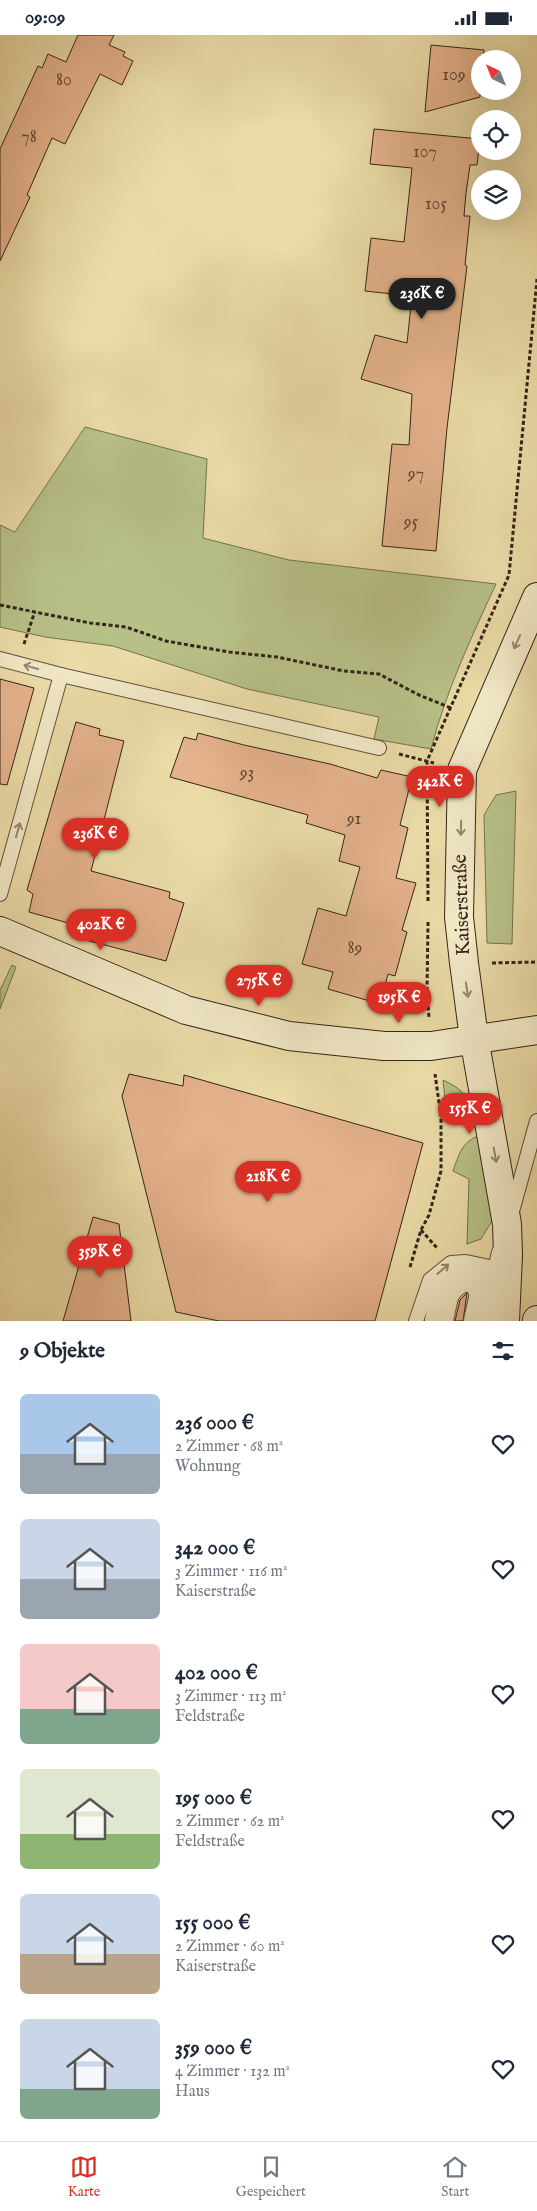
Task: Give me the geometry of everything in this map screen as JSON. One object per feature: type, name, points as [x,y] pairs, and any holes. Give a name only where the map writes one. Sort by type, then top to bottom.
[{"type":"main road","name":"Kaiserstraße","points":[[505,1321],[508,1255],[507,1225],[474,1038],[459,917],[462,770],[537,597]]},
{"type":"main road","points":[[0,931],[186,1009],[290,1036],[384,1046],[431,1046],[474,1038],[537,1031]]},
{"type":"main road","points":[[438,1321],[445,1293],[452,1283],[467,1276],[479,1282],[484,1295],[478,1321]]},
{"type":"lane","points":[[0,659],[61,675],[379,748]]},
{"type":"lane","points":[[0,894],[61,675]]},
{"type":"lane","name":"Kaiserstraße","points":[[507,1225],[537,1121]]},
{"type":"lane","points":[[485,1321],[494,1267],[507,1225]]},
{"type":"lane","points":[[416,1321],[418,1310],[430,1280],[451,1263],[466,1262],[494,1267]]},
{"type":"path","points":[[428,910],[427,761],[509,575],[537,279]]},
{"type":"path","points":[[0,605],[90,623],[126,627],[175,642],[229,652],[277,657],[344,671],[379,674],[419,695],[451,708]]},
{"type":"path","points":[[18,664],[35,611]]},
{"type":"path","points":[[379,748],[462,770]]},
{"type":"path","points":[[408,1275],[421,1229],[428,1215],[441,1171],[441,1117],[431,1046],[427,992],[428,920]]},
{"type":"green space","points":[[85,427],[207,459],[203,538],[289,560],[496,584],[468,645],[444,706],[431,749],[374,739],[379,717],[247,689],[113,646],[45,637],[0,627],[0,525],[15,532]]},
{"type":"green space","points":[[516,791],[512,944],[487,943],[484,815],[496,795]]},
{"type":"green space","points":[[12,965],[16,967],[0,1009],[0,990]]},
{"type":"green space","points":[[443,1080],[461,1091],[473,1108],[446,1107]]},
{"type":"green space","points":[[482,1135],[494,1206],[492,1221],[481,1239],[467,1244],[469,1179],[453,1171],[460,1153],[466,1144],[470,1140]]},
{"type":"building","points":[[78,35],[114,35],[109,45],[125,52],[123,56],[133,61],[122,85],[100,74],[65,144],[52,138],[27,195],[30,197],[0,261],[0,149],[38,66],[42,68],[48,54],[66,62]]},
{"type":"building","points":[[431,45],[484,50],[471,50],[471,99],[425,112]]},
{"type":"building","points":[[374,129],[471,138],[471,160],[478,160],[477,165],[470,165],[466,193],[464,216],[470,216],[465,265],[467,266],[447,428],[436,551],[382,546],[392,444],[409,445],[412,394],[361,379],[375,335],[407,343],[412,296],[365,291],[371,238],[404,242],[412,168],[370,164]]},
{"type":"building","points":[[0,679],[34,688],[7,785],[0,784]]},
{"type":"building","points":[[76,722],[100,729],[99,735],[124,741],[91,871],[170,892],[169,898],[184,903],[166,961],[82,939],[86,928],[29,912],[33,894],[27,890]]},
{"type":"building","points":[[198,733],[330,764],[377,778],[381,770],[412,777],[400,825],[408,828],[396,878],[416,883],[402,930],[407,932],[395,976],[388,974],[380,1004],[328,989],[333,972],[302,964],[318,908],[346,916],[360,867],[339,861],[345,835],[306,823],[308,815],[170,777],[184,737],[196,740]]},
{"type":"building","points":[[129,1074],[183,1086],[184,1075],[423,1143],[375,1321],[219,1321],[176,1312],[122,1096]]},
{"type":"building","points":[[93,1217],[119,1224],[131,1321],[63,1321]]},
{"type":"building","points":[[467,1293],[463,1321],[455,1321],[460,1300]]}]
